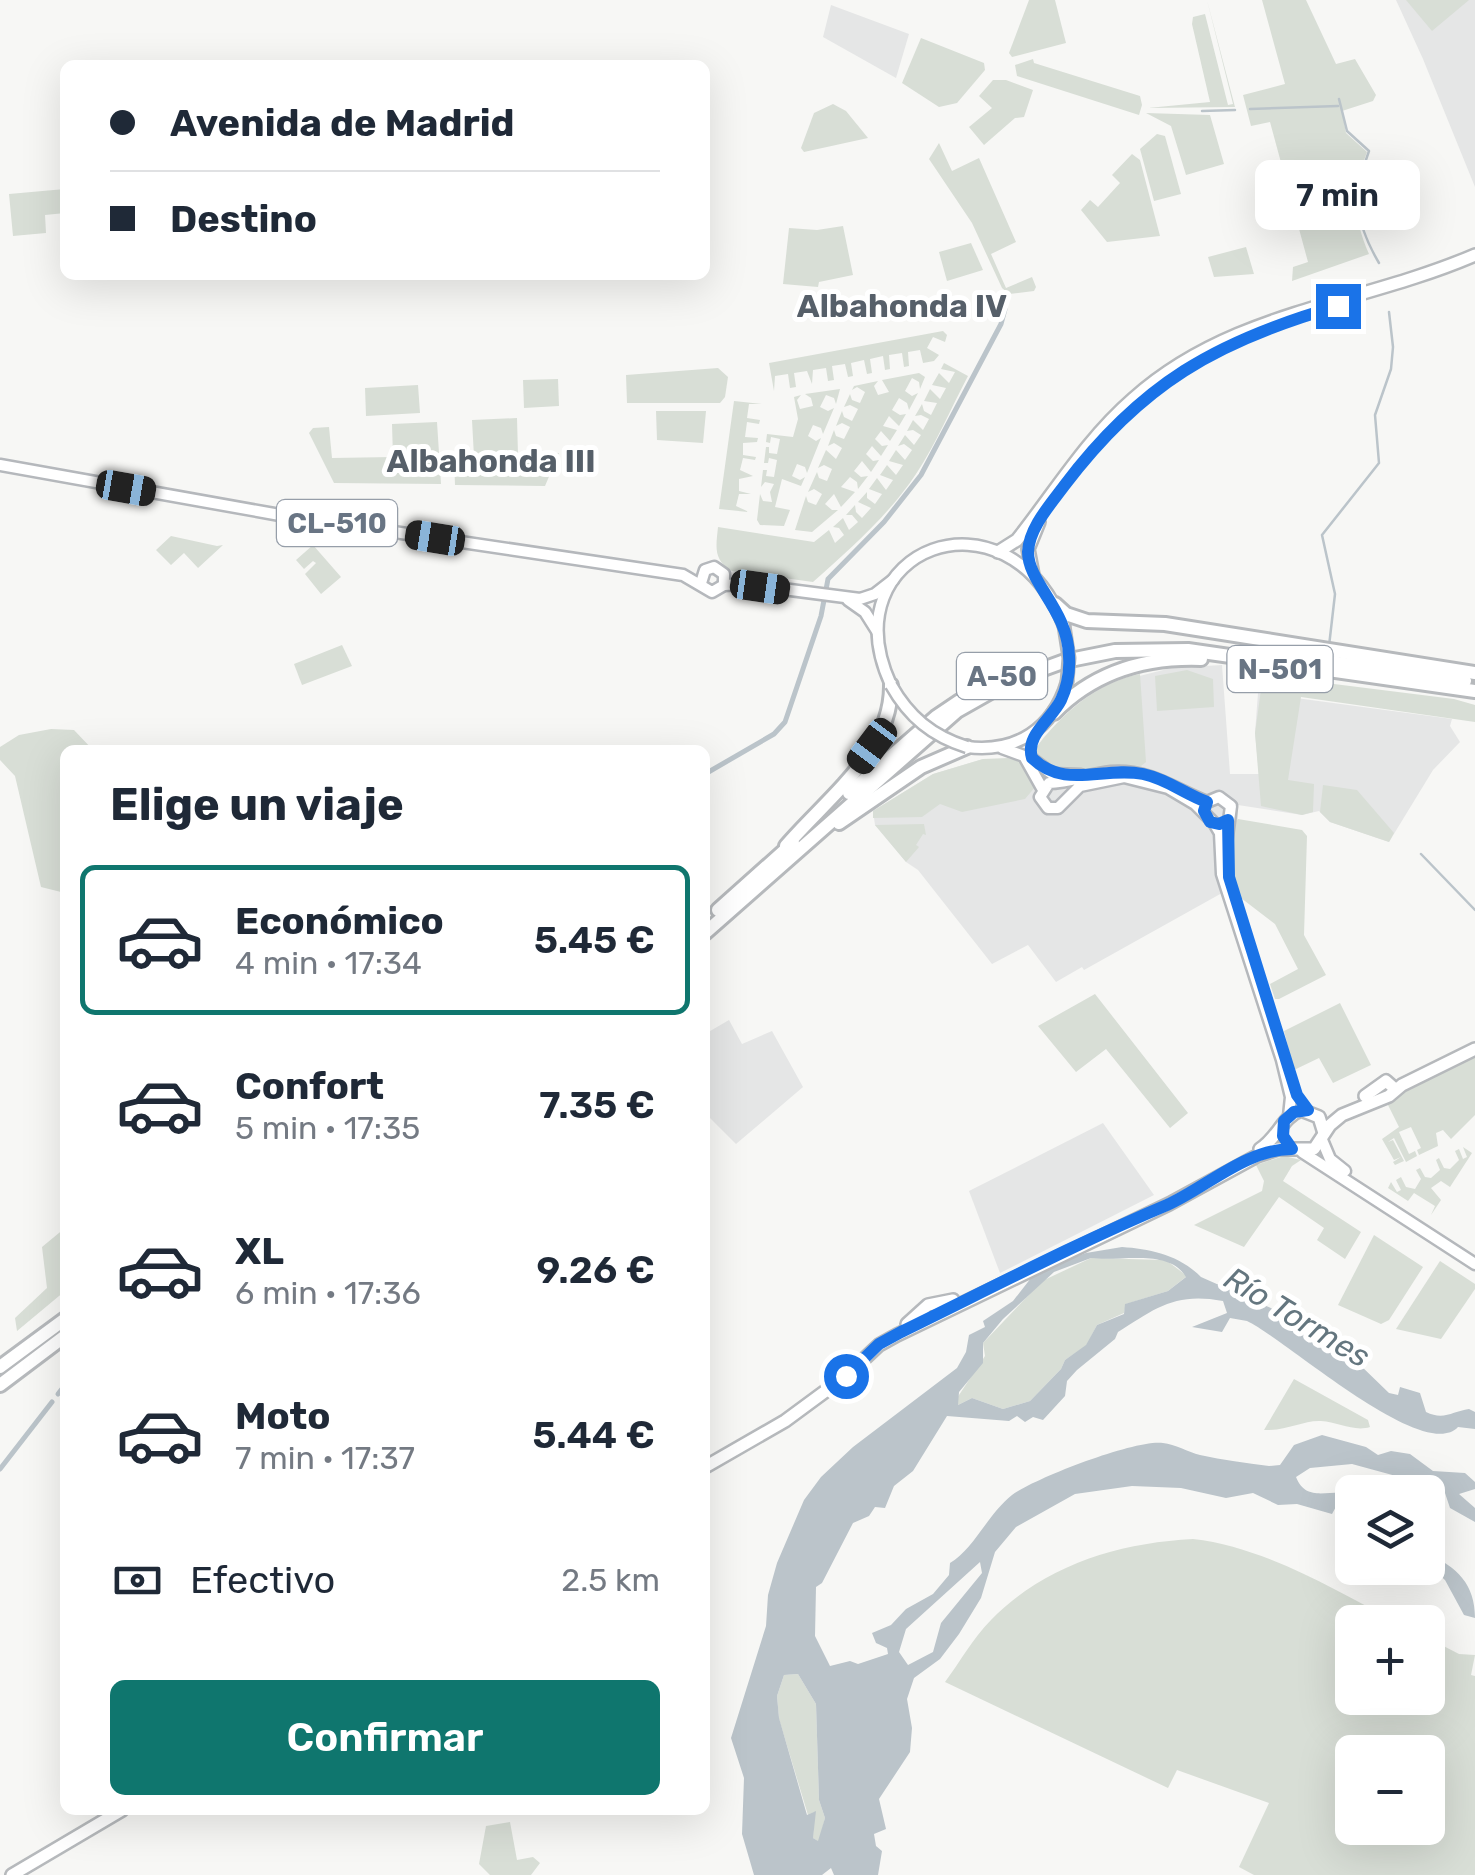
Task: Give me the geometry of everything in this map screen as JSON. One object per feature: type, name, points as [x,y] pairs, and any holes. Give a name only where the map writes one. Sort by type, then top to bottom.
[{"type":"highway","points":[[998,552],[1017,540],[1102,428],[1146,387],[1188,358],[1280,316],[1425,274],[1475,255]]},
{"type":"highway","points":[[1033,575],[1028,560],[1030,540],[1056,497],[1109,432],[1180,372],[1234,342],[1281,323],[1475,263]]},
{"type":"highway","points":[[1055,604],[1066,614],[1087,621],[1165,624],[1475,673]]},
{"type":"highway","points":[[1165,624],[1381,669]]},
{"type":"highway","name":"A-50","points":[[710,917],[952,705],[996,678],[1046,658],[1112,643],[1165,640],[1475,683]]},
{"type":"highway","name":"A-50","points":[[710,928],[942,723],[992,690],[1036,670],[1116,651],[1168,649],[1475,692]]},
{"type":"highway","name":"N-501","points":[[1054,713],[1074,692],[1097,678],[1131,666],[1170,660],[1211,660],[1358,675]]},
{"type":"highway","points":[[776,858],[872,746],[888,721],[891,685]]},
{"type":"highway","points":[[1429,688],[1452,688]]},
{"type":"highway","points":[[769,876],[891,786],[938,757],[968,747]]},
{"type":"highway","points":[[1393,1086],[1475,1041]]},
{"type":"highway","points":[[710,1461],[836,1385],[879,1344],[940,1308],[1257,1156],[1274,1150],[1314,1149],[1336,1120],[1377,1094],[1380,1084],[1393,1086],[1475,1049]]},
{"type":"highway","points":[[1166,1200],[1266,1146],[1289,1116],[1329,1113],[1377,1094]]},
{"type":"highway","points":[[1312,1112],[1323,1137]]},
{"type":"highway","points":[[1282,1128],[1284,1140],[1297,1150]]},
{"type":"highway","points":[[0,1385],[60,1325]]},
{"type":"highway","points":[[0,1367],[60,1339]]},
{"type":"highway","points":[[12,1875],[114,1815]]},
{"type":"main road","name":"CL-510","points":[[0,465],[280,515],[702,578],[716,568],[724,580],[846,599],[868,597],[894,580]]},
{"type":"main road","points":[[1052,785],[1030,750],[1037,731],[1054,713],[1066,682],[1070,658],[1055,604],[1033,575],[998,552],[973,544],[939,547],[914,559],[894,580],[881,605],[878,632],[880,659],[904,706],[926,728],[968,747],[996,748],[1024,756],[1052,785],[1066,797]]},
{"type":"main road","name":"CL-510","points":[[702,578],[712,592],[724,580]]},
{"type":"main road","points":[[846,599],[865,612],[878,632]]},
{"type":"main road","points":[[996,748],[1037,731]]},
{"type":"main road","points":[[1032,758],[1052,774],[1090,776]]},
{"type":"main road","points":[[1206,807],[1158,784],[1124,777],[1086,783],[1066,797],[1062,806],[1048,808],[1041,802],[1052,785],[1108,772],[1142,774],[1206,807],[1220,834],[1229,886],[1275,1035],[1290,1096],[1289,1116]]},
{"type":"main road","points":[[1206,807],[1212,798],[1225,798],[1232,811],[1228,820],[1229,886],[1297,1095],[1312,1112]]},
{"type":"main road","points":[[1214,823],[1228,820]]},
{"type":"main road","points":[[1323,1137],[1328,1156],[1340,1168],[1475,1260]]},
{"type":"main road","points":[[1297,1150],[1475,1260]]},
{"type":"shaded area","points":[[1029,0],[1055,0],[1066,43],[1012,57],[1009,53]]},
{"type":"shaded area","points":[[1207,0],[1235,107],[1148,108],[1210,102],[1192,24],[1193,17],[1205,14],[1228,105],[1233,104]]},
{"type":"shaded area","points":[[1262,0],[1306,0],[1336,64],[1355,59],[1376,95],[1373,101],[1342,111],[1346,133],[1367,152],[1357,204],[1369,254],[1292,281],[1293,267],[1308,262],[1270,122],[1251,126],[1243,95],[1285,84]]},
{"type":"shaded area","points":[[1396,0],[1475,0],[1475,187],[1423,59]]},
{"type":"shaded area","points":[[1406,0],[1469,0],[1432,31]]},
{"type":"shaded area","points":[[831,5],[909,34],[896,78],[823,37]]},
{"type":"shaded area","points":[[921,38],[984,63],[985,70],[957,103],[939,107],[902,83]]},
{"type":"shaded area","points":[[1033,59],[1034,63],[1140,96],[1139,115],[1017,76],[1015,65]]},
{"type":"shaded area","points":[[993,80],[1006,80],[1033,90],[1024,117],[1015,118],[984,145],[969,127],[992,108],[979,96]]},
{"type":"shaded area","points":[[833,104],[846,111],[868,138],[804,152],[801,148],[814,113]]},
{"type":"shaded area","points":[[1146,113],[1210,115],[1224,164],[1186,175],[1171,126]]},
{"type":"shaded area","points":[[1157,134],[1165,136],[1181,194],[1154,201],[1140,149]]},
{"type":"shaded area","points":[[939,143],[952,171],[979,158],[1016,242],[991,254],[1006,288],[1032,277],[1034,291],[1009,294],[1002,288],[972,223],[929,159]]},
{"type":"shaded area","points":[[1132,154],[1140,160],[1160,236],[1107,242],[1081,210],[1090,200],[1098,207],[1120,183],[1112,175]]},
{"type":"shaded area","points":[[60,189],[60,214],[45,215],[46,233],[13,236],[9,194]]},
{"type":"shaded area","points":[[843,226],[853,275],[819,282],[818,287],[783,284],[789,228],[817,230]]},
{"type":"shaded area","points":[[971,243],[983,270],[947,281],[939,252]]},
{"type":"shaded area","points":[[1246,247],[1254,274],[1214,277],[1208,257]]},
{"type":"shaded area","points":[[943,331],[947,335],[945,342],[933,337],[927,348],[939,355],[934,361],[923,363],[920,350],[908,352],[909,366],[904,367],[902,353],[889,355],[890,369],[885,370],[883,356],[870,359],[872,373],[867,374],[864,360],[851,363],[853,376],[848,377],[845,364],[832,366],[834,380],[828,381],[826,368],[813,370],[812,384],[807,371],[794,373],[796,387],[790,388],[788,374],[775,376],[774,391],[769,363]]},
{"type":"shaded area","points":[[944,363],[968,376],[930,451],[893,504],[827,570],[813,582],[732,571],[722,562],[717,547],[718,527],[814,542],[829,530],[835,543],[844,535],[833,527],[843,518],[849,530],[858,522],[852,515],[846,515],[855,505],[862,518],[871,508],[858,502],[867,492],[867,498],[875,504],[882,494],[869,489],[877,478],[886,490],[893,480],[880,475],[887,465],[896,475],[903,465],[889,461],[896,450],[905,460],[912,450],[904,444],[898,446],[905,435],[914,445],[921,435],[907,431],[913,420],[923,430],[929,419],[915,416],[922,404],[931,415],[937,403],[924,401],[930,389],[940,399],[946,388],[932,385],[939,373],[949,383],[955,372],[941,369]]},
{"type":"shaded area","points":[[718,368],[728,377],[725,397],[720,403],[627,403],[626,375]]},
{"type":"shaded area","points":[[919,373],[925,377],[920,389],[919,382],[912,378],[905,391],[912,396],[918,393],[909,410],[899,398],[892,410],[906,414],[899,426],[889,416],[883,426],[897,430],[890,441],[881,431],[875,439],[882,446],[888,445],[881,456],[872,446],[866,454],[873,461],[879,460],[871,472],[862,461],[854,471],[861,477],[868,476],[858,489],[857,482],[850,477],[841,487],[855,492],[841,507],[834,494],[825,504],[838,510],[812,532],[795,530],[806,496],[808,502],[816,505],[822,494],[814,489],[808,492],[817,472],[819,478],[827,481],[832,469],[824,465],[818,468],[826,450],[836,459],[842,448],[834,443],[828,446],[834,430],[836,436],[844,439],[850,427],[842,423],[836,426],[842,411],[852,421],[858,409],[844,407],[850,394],[852,400],[860,403],[865,392],[857,387],[852,390],[854,386],[878,381],[874,386],[878,395],[889,392],[882,380]]},
{"type":"shaded area","points":[[558,379],[559,406],[524,408],[523,380]]},
{"type":"shaded area","points":[[418,385],[420,413],[366,416],[365,388]]},
{"type":"shaded area","points":[[840,389],[836,404],[834,398],[826,395],[820,407],[828,411],[834,408],[823,434],[821,428],[813,425],[808,436],[816,441],[821,438],[807,473],[805,467],[797,464],[792,476],[800,480],[805,477],[801,486],[782,479],[775,507],[790,510],[784,526],[760,525],[760,494],[763,501],[772,502],[770,492],[774,484],[765,482],[761,487],[763,470],[767,470],[766,476],[774,477],[777,460],[769,458],[764,463],[766,447],[769,453],[777,454],[780,439],[771,437],[770,443],[766,442],[767,434],[793,437],[798,419],[794,397],[801,395],[797,400],[800,409],[813,406],[805,394]]},
{"type":"shaded area","points":[[734,401],[762,404],[749,404],[747,418],[760,420],[759,424],[747,422],[745,437],[758,438],[757,442],[743,443],[743,455],[756,457],[743,458],[740,470],[753,476],[739,479],[739,491],[751,494],[739,494],[736,506],[749,512],[719,509]]},
{"type":"shaded area","points":[[656,411],[706,411],[703,443],[657,440]]},
{"type":"shaded area","points":[[517,418],[518,455],[559,453],[545,486],[455,485],[454,458],[474,457],[472,420]]},
{"type":"shaded area","points":[[437,422],[441,484],[334,483],[309,433],[313,428],[329,427],[332,458],[393,457],[392,424]]},
{"type":"shaded area","points":[[171,536],[223,545],[198,568],[184,553],[171,565],[156,550]]},
{"type":"shaded area","points":[[313,545],[341,577],[321,594],[305,574],[316,563],[313,561],[304,569],[296,560]]},
{"type":"shaded area","points":[[342,645],[352,666],[302,685],[294,664]]},
{"type":"shaded area","points":[[1222,665],[1230,774],[1259,774],[1255,733],[1258,693],[1452,719],[1450,726],[1460,742],[1433,770],[1389,842],[1330,822],[1319,811],[1302,815],[1238,805],[1238,819],[1215,834],[1222,893],[1056,982],[1028,945],[992,964],[918,870],[906,862],[875,825],[873,811],[933,774],[983,759],[1016,759],[1026,765],[1037,759],[1036,748],[1044,737],[1089,694],[1108,684],[1171,668]]},
{"type":"shaded area","points":[[1187,670],[1213,679],[1214,707],[1157,711],[1155,676]]},
{"type":"shaded area","points":[[1140,674],[1146,762],[1141,766],[1075,771],[1049,766],[1037,759],[1036,748],[1069,712],[1095,692]]},
{"type":"shaded area","points":[[1263,675],[1454,699],[1475,705],[1475,722],[1301,697],[1288,780],[1314,784],[1313,812],[1302,815],[1261,806],[1255,733]]},
{"type":"shaded area","points":[[51,729],[74,730],[88,745],[60,745],[60,892],[41,887],[15,776],[0,760],[0,747],[19,735]]},
{"type":"shaded area","points":[[1008,758],[1023,763],[1036,786],[1025,799],[962,812],[940,804],[922,817],[873,818],[873,811],[933,774],[983,759]]},
{"type":"shaded area","points":[[1323,785],[1357,790],[1394,833],[1389,842],[1330,822],[1320,812]]},
{"type":"shaded area","points":[[1238,819],[1302,830],[1307,836],[1304,935],[1326,975],[1279,999],[1275,999],[1270,984],[1298,969],[1275,924],[1241,898],[1232,869],[1233,823]]},
{"type":"shaded area","points":[[924,824],[926,835],[923,834],[916,845],[919,847],[906,862],[875,825]]},
{"type":"shaded area","points":[[1095,994],[1188,1113],[1170,1128],[1106,1049],[1076,1072],[1038,1026]]},
{"type":"shaded area","points":[[1340,1003],[1371,1065],[1333,1083],[1319,1058],[1294,1070],[1284,1031]]},
{"type":"shaded area","points":[[729,1020],[742,1044],[772,1031],[803,1087],[736,1144],[710,1118],[710,1031]]},
{"type":"shaded area","points":[[1475,1054],[1475,1115],[1451,1139],[1443,1130],[1436,1133],[1438,1146],[1419,1155],[1417,1150],[1421,1148],[1411,1127],[1399,1132],[1409,1154],[1415,1151],[1417,1156],[1406,1162],[1394,1138],[1388,1142],[1393,1140],[1404,1161],[1395,1165],[1393,1162],[1401,1157],[1394,1160],[1382,1139],[1399,1127],[1387,1103],[1405,1089]]},
{"type":"shaded area","points":[[1103,1123],[1154,1195],[1000,1273],[969,1191]]},
{"type":"shaded area","points":[[1463,1147],[1472,1153],[1450,1187],[1441,1181],[1431,1188],[1441,1200],[1431,1215],[1435,1206],[1414,1193],[1408,1201],[1388,1188],[1391,1182],[1397,1192],[1401,1190],[1396,1180],[1401,1177],[1406,1187],[1415,1189],[1421,1179],[1416,1170],[1420,1168],[1425,1177],[1431,1178],[1440,1170],[1436,1160],[1439,1158],[1444,1168],[1450,1169],[1459,1160],[1455,1151],[1459,1149],[1463,1159],[1467,1157]]},
{"type":"shaded area","points":[[1284,1156],[1301,1160],[1283,1181],[1361,1232],[1345,1259],[1317,1240],[1324,1228],[1279,1197],[1244,1247],[1194,1225],[1262,1191],[1264,1181],[1256,1165]]},
{"type":"shaded area","points":[[60,1232],[60,1295],[17,1331],[15,1318],[47,1288],[42,1247]]},
{"type":"shaded area","points":[[1374,1235],[1423,1267],[1389,1320],[1381,1324],[1338,1305]]},
{"type":"shaded area","points":[[1122,1247],[1174,1258],[1201,1277],[1327,1333],[1389,1393],[1398,1395],[1400,1387],[1420,1393],[1426,1412],[1438,1416],[1469,1409],[1475,1412],[1475,1429],[1458,1427],[1441,1434],[1386,1414],[1247,1321],[1230,1318],[1222,1332],[1192,1327],[1227,1313],[1223,1301],[1192,1299],[1167,1304],[1118,1332],[1115,1339],[1077,1370],[1067,1381],[1065,1396],[1043,1420],[947,1416],[913,1471],[894,1486],[885,1508],[875,1507],[869,1516],[853,1523],[822,1583],[816,1587],[815,1636],[830,1666],[850,1661],[858,1664],[888,1654],[872,1633],[891,1625],[906,1609],[933,1594],[949,1575],[950,1563],[966,1550],[1012,1495],[1063,1470],[1131,1447],[1163,1443],[1200,1455],[1269,1466],[1280,1465],[1294,1445],[1322,1435],[1366,1447],[1378,1455],[1391,1451],[1410,1454],[1433,1471],[1465,1473],[1475,1482],[1475,1489],[1459,1494],[1475,1508],[1475,1522],[1450,1508],[1445,1475],[1392,1475],[1352,1464],[1310,1468],[1296,1477],[1313,1493],[1335,1493],[1332,1514],[1297,1504],[1278,1505],[1253,1493],[1226,1498],[1181,1488],[1132,1486],[1075,1494],[1016,1527],[995,1552],[981,1598],[959,1634],[940,1659],[914,1678],[907,1699],[912,1728],[910,1752],[879,1799],[886,1829],[874,1834],[876,1846],[882,1851],[878,1875],[834,1875],[831,1868],[822,1875],[754,1875],[742,1834],[744,1778],[731,1738],[766,1626],[768,1595],[777,1563],[804,1500],[821,1477],[853,1447],[957,1368],[969,1335],[985,1327],[983,1321],[1013,1301],[1031,1278],[1086,1253]],"holes":[[[1091,1258],[1168,1262],[1186,1277],[1168,1291],[1125,1304],[1124,1314],[1097,1325],[1086,1345],[1065,1360],[1030,1401],[1003,1409],[972,1398],[958,1405],[959,1392],[983,1363],[983,1343],[1054,1272]],[[980,1562],[982,1573],[941,1623],[933,1652],[908,1665],[899,1652],[906,1629]],[[798,1674],[816,1704],[819,1800],[825,1818],[818,1841],[813,1838],[816,1811],[807,1815],[779,1718],[777,1696],[784,1675]]]},
{"type":"shaded area","points":[[1091,1258],[1166,1260],[1187,1276],[1168,1291],[1126,1304],[1124,1313],[1097,1325],[1086,1346],[1065,1360],[1030,1401],[1003,1409],[972,1398],[958,1405],[955,1401],[985,1356],[983,1343],[1042,1281]]},
{"type":"shaded area","points":[[1440,1261],[1475,1284],[1475,1289],[1441,1339],[1396,1329]]},
{"type":"shaded area","points":[[1294,1379],[1368,1420],[1370,1427],[1315,1421],[1264,1430]]},
{"type":"shaded area","points":[[1193,1539],[1220,1544],[1273,1560],[1363,1605],[1335,1605],[1335,1715],[1445,1715],[1445,1647],[1459,1654],[1475,1655],[1471,1675],[1475,1676],[1475,1875],[1254,1875],[1239,1867],[1269,1803],[1177,1770],[1168,1788],[945,1682],[984,1627],[1012,1601],[1084,1560],[1137,1546]]},
{"type":"shaded area","points":[[1445,1563],[1462,1578],[1472,1595],[1475,1618],[1464,1615],[1445,1580]]},
{"type":"shaded area","points":[[798,1674],[816,1704],[819,1800],[825,1818],[819,1842],[813,1838],[814,1812],[808,1815],[779,1719],[777,1696],[784,1675]]},
{"type":"shaded area","points":[[510,1822],[517,1860],[533,1857],[540,1863],[531,1875],[490,1875],[479,1864],[486,1826]]},
{"type":"waterway","points":[[1339,99],[1347,131],[1369,151],[1360,182],[1359,208],[1365,235],[1379,263]]},
{"type":"waterway","points":[[1250,109],[1338,106]]},
{"type":"waterway","points":[[1202,111],[1235,110]]},
{"type":"waterway","points":[[710,771],[774,734],[785,722],[821,616],[828,579],[884,522],[921,475],[1001,324],[1005,309]]},
{"type":"waterway","points":[[1329,646],[1335,594],[1322,535],[1379,463],[1375,415],[1391,369],[1389,312]]},
{"type":"waterway","points":[[1421,854],[1475,910]]},
{"type":"waterway","points":[[0,1469],[52,1402]]},
{"type":"district","name":"Albahonda IV","points":[[902,306]]},
{"type":"district","name":"Albahonda III","points":[[491,461]]},
{"type":"route","points":[[846,1376],[879,1344],[901,1332],[1167,1205],[1257,1156],[1280,1148],[1292,1149],[1283,1136],[1284,1121],[1294,1112],[1308,1110],[1297,1095],[1229,877],[1228,820],[1210,822],[1204,811],[1207,802],[1157,778],[1123,772],[1058,775],[1032,758],[1032,741],[1062,697],[1070,658],[1064,626],[1055,604],[1033,575],[1028,549],[1035,528],[1080,464],[1151,394],[1204,356],[1281,323],[1338,306]]},
{"type":"water label","name":"Río Tormes","points":[[1297,1317]]}]
